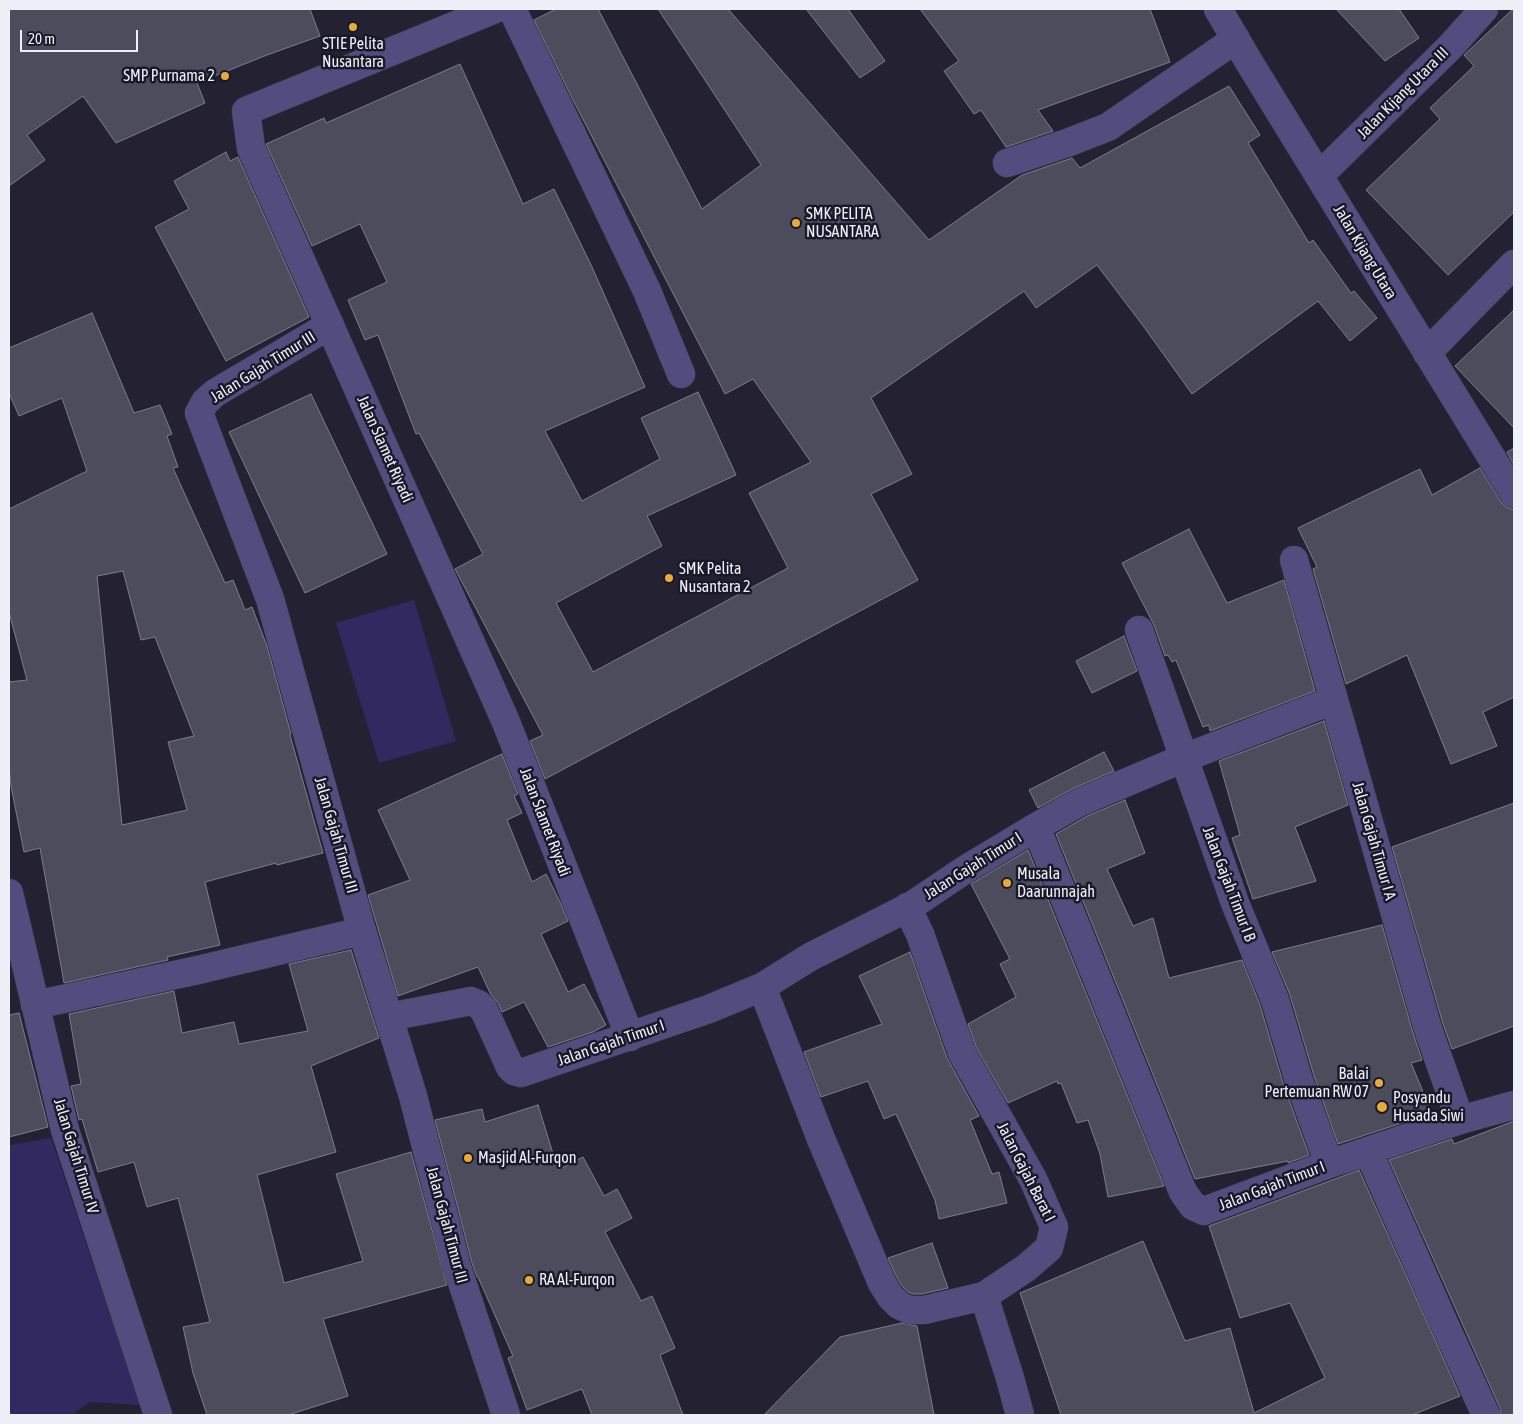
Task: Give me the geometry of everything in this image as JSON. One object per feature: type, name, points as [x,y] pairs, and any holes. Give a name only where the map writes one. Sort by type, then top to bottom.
[{"type":"street","name":"Jalan Slamet Riyadi","points":[[495,9],[246,111],[252,148],[506,722],[630,1037]]},
{"type":"street","points":[[512,9],[647,291],[681,374]]},
{"type":"street","name":"Jalan Kijang Utara","points":[[1218,9],[1514,494]]},
{"type":"street","name":"Jalan Kijang Utara III","points":[[1319,176],[1451,46],[1484,9]]},
{"type":"street","points":[[1006,163],[1108,127],[1236,39]]},
{"type":"street","points":[[1427,353],[1514,264]]},
{"type":"street","name":"Jalan Gajah Timur III","points":[[330,326],[215,393],[205,402],[199,413],[270,599],[362,931],[413,1096],[458,1267],[506,1415]]},
{"type":"street","name":"Jalan Gajah Timur I A","points":[[1294,560],[1428,1029],[1460,1120]]},
{"type":"street","name":"Jalan Gajah Timur I B","points":[[1139,630],[1235,903],[1275,1000],[1299,1081],[1329,1164]]},
{"type":"street","points":[[1036,827],[1080,802],[1184,758],[1334,700]]},
{"type":"street","name":"Jalan Gajah Timur I","points":[[389,1017],[471,1001],[478,1004],[484,1010],[510,1066],[514,1071],[521,1074],[709,1009],[762,987],[810,957],[907,908],[1036,827],[1183,1192],[1193,1206],[1204,1211],[1329,1164],[1460,1120],[1514,1105]]},
{"type":"street","name":"Jalan Gajah Timur IV","points":[[9,893],[66,1130],[158,1415]]},
{"type":"street","name":"Jalan Gajah Barat I","points":[[907,908],[920,934],[962,1053],[1033,1179],[1054,1228],[1049,1248],[1026,1268],[984,1296]]},
{"type":"street","points":[[35,1005],[198,970],[362,931]]},
{"type":"street","points":[[762,987],[821,1139],[882,1283],[890,1296],[899,1305],[910,1310],[924,1310],[984,1296],[1020,1415]]},
{"type":"street","points":[[1368,1151],[1486,1415]]},
{"type":"shaded area","points":[[414,600],[456,741],[379,763],[336,623]]},
{"type":"shaded area","points":[[51,1138],[140,1405],[89,1402],[72,1415],[9,1415],[9,1145]]},
{"type":"building","points":[[9,9],[310,9],[320,36],[197,83],[205,103],[116,143],[83,96],[27,135],[45,160],[9,186]]},
{"type":"building","points":[[556,9],[598,9],[702,209],[761,165],[658,9],[728,9],[929,240],[1022,175],[1072,158],[1080,168],[1229,86],[1260,135],[1248,143],[1309,243],[1313,240],[1351,293],[1354,291],[1377,318],[1350,341],[1318,301],[1192,394],[1097,265],[1036,308],[1024,291],[871,398],[912,474],[871,494],[918,580],[545,779],[530,741],[543,735],[455,569],[483,554],[419,433],[416,434],[378,335],[365,340],[348,300],[387,282],[360,224],[312,246],[266,144],[324,118],[326,123],[460,64],[523,204],[554,189],[592,267],[645,387],[545,431],[582,501],[660,459],[641,418],[698,392],[736,475],[647,516],[662,546],[556,603],[593,672],[788,568],[749,493],[811,462],[753,379],[725,394],[572,98],[534,20]]},
{"type":"building","points":[[806,9],[848,9],[885,61],[860,78]]},
{"type":"building","points":[[920,9],[1150,9],[1170,62],[1038,110],[1053,131],[1006,147],[981,110],[974,114],[944,71],[959,61]]},
{"type":"building","points":[[1336,9],[1399,9],[1419,38],[1385,61]]},
{"type":"building","points":[[1513,9],[1514,212],[1448,275],[1366,190],[1440,119],[1430,108],[1474,66],[1464,55]]},
{"type":"building","points":[[226,152],[230,161],[238,157],[309,317],[226,361],[155,227],[189,209],[174,181]]},
{"type":"building","points":[[1514,310],[1514,428],[1455,366]]},
{"type":"building","points":[[92,313],[134,413],[160,405],[172,434],[167,436],[178,467],[173,468],[225,583],[233,580],[245,610],[252,607],[267,646],[323,853],[277,865],[276,863],[205,882],[220,945],[167,957],[168,960],[64,983],[40,848],[24,852],[11,786],[9,767],[9,682],[27,680],[9,612],[9,509],[87,471],[62,398],[19,416],[9,393],[9,348]],"holes":[[[123,571],[141,640],[155,637],[194,736],[168,742],[187,810],[122,825],[97,576]]]},
{"type":"building","points":[[311,394],[387,554],[305,593],[229,432]]},
{"type":"building","points":[[1514,448],[1514,465],[1507,452]]},
{"type":"building","points":[[1480,468],[1501,502],[1506,507],[1514,510],[1514,697],[1483,712],[1497,746],[1451,764],[1407,655],[1346,684],[1313,569],[1317,567],[1298,528],[1420,469],[1432,495]]},
{"type":"building","points":[[1189,529],[1227,603],[1284,580],[1315,691],[1210,731],[1209,725],[1203,727],[1176,660],[1172,662],[1168,655],[1165,656],[1154,625],[1122,563]]},
{"type":"building","points":[[1124,636],[1137,671],[1092,693],[1076,661]]},
{"type":"building","points":[[1324,721],[1348,805],[1295,827],[1316,881],[1253,899],[1232,838],[1240,835],[1219,761]]},
{"type":"building","points":[[1104,752],[1114,771],[1074,788],[1038,808],[1029,790]]},
{"type":"building","points":[[502,754],[518,794],[514,796],[522,813],[507,820],[532,882],[546,874],[568,921],[541,934],[568,992],[584,984],[606,1025],[593,1032],[548,1047],[524,1002],[502,1012],[498,1003],[491,995],[478,967],[398,996],[368,895],[410,880],[378,810]]},
{"type":"building","points":[[1125,800],[1145,853],[1107,869],[1133,926],[1153,918],[1169,978],[1242,960],[1260,1005],[1284,1086],[1309,1155],[1288,1163],[1288,1161],[1195,1179],[1056,834],[1087,816]]},
{"type":"building","points":[[1514,803],[1514,1026],[1452,1049],[1443,1024],[1392,847]]},
{"type":"building","points":[[1028,850],[1164,1186],[1108,1197],[1100,1154],[1088,1120],[1077,1123],[1061,1083],[1058,1084],[1057,1081],[1008,1103],[976,1047],[968,1024],[1016,997],[1000,964],[1010,959],[971,884]]},
{"type":"building","points":[[1382,925],[1422,1060],[1411,1063],[1432,1113],[1338,1144],[1314,1076],[1290,995],[1272,952]]},
{"type":"building","points":[[351,950],[379,1038],[311,1066],[336,1152],[257,1175],[284,1283],[363,1261],[336,1174],[411,1152],[447,1285],[323,1319],[348,1396],[288,1415],[207,1415],[193,1373],[183,1327],[210,1322],[178,1198],[147,1207],[134,1162],[98,1172],[82,1119],[79,1120],[71,1086],[81,1084],[69,1014],[174,991],[182,1033],[234,1022],[239,1044],[308,1031],[289,964]]},
{"type":"building","points":[[910,952],[947,1058],[979,1116],[970,1120],[992,1174],[999,1172],[1007,1203],[939,1219],[935,1200],[896,1114],[884,1119],[868,1081],[821,1097],[804,1052],[882,1024],[859,976]]},
{"type":"building","points":[[19,1013],[48,1127],[9,1137],[9,1015]]},
{"type":"building","points":[[538,1105],[558,1170],[583,1157],[604,1196],[617,1189],[632,1218],[605,1232],[641,1301],[652,1296],[675,1348],[660,1355],[683,1415],[592,1415],[582,1389],[527,1410],[508,1358],[513,1356],[472,1263],[435,1120],[482,1109],[485,1122]]},
{"type":"building","points":[[1514,1121],[1514,1415],[1501,1415],[1500,1408],[1389,1160],[1452,1139],[1454,1144]]},
{"type":"building","points":[[1359,1170],[1460,1396],[1412,1415],[1061,1415],[1020,1293],[1143,1241],[1185,1341],[1230,1328],[1254,1413],[1325,1378],[1290,1303],[1240,1318],[1209,1226]]},
{"type":"building","points":[[932,1243],[948,1288],[922,1294],[908,1292],[896,1276],[888,1258]]},
{"type":"building","points":[[902,1323],[917,1326],[934,1415],[764,1415],[840,1337]]},
{"type":"place","name":"STIE Pelita Nusantara","points":[[353,27]]},
{"type":"place","name":"SMP Purnama 2","points":[[225,76]]},
{"type":"place","name":"SMK PELITA NUSANTARA","points":[[796,223]]},
{"type":"place","name":"SMK Pelita Nusantara 2","points":[[669,578]]},
{"type":"place","name":"Musala Daarunnajah","points":[[1007,883]]},
{"type":"place","name":"Balai Pertemuan RW 07","points":[[1379,1083]]},
{"type":"place","name":"Posyandu Husada Siwi","points":[[1382,1107]]},
{"type":"place","name":"Masjid Al-Furqon","points":[[468,1158]]},
{"type":"place","name":"RA Al-Furqon","points":[[529,1280]]}]
